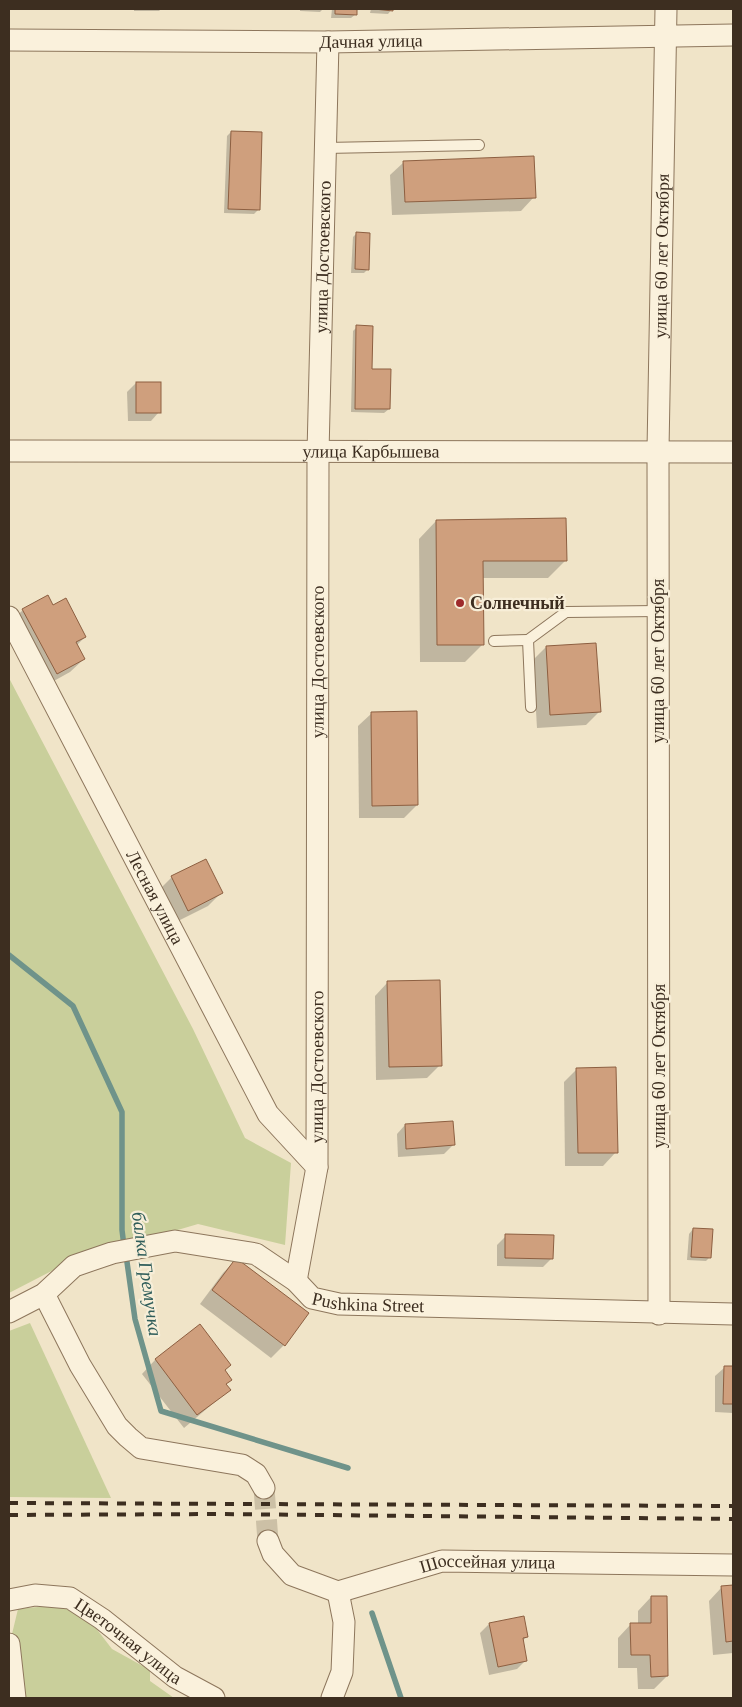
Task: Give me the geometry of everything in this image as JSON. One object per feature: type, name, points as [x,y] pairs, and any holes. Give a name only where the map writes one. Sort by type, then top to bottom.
[{"type":"street","name":"улица 60 лет Октября","points":[[659,1314],[658,450],[666,9]]},
{"type":"street","name":"Дачная улица","points":[[9,40],[328,42],[733,35]]},
{"type":"street","name":"улица Достоевского","points":[[296,1281],[317,1167],[318,452],[328,42]]},
{"type":"street","name":"улица Карбышева","points":[[9,451],[658,450],[733,452]]},
{"type":"street","name":"Лесная улица","points":[[9,617],[268,1114],[317,1167]]},
{"type":"street","name":"Pushkina Street","points":[[9,1312],[44,1294],[74,1266],[112,1253],[175,1241],[256,1254],[296,1281],[312,1298],[339,1304],[659,1314],[733,1314]]},
{"type":"street","points":[[44,1294],[80,1365],[117,1426],[128,1437],[141,1448],[242,1465],[256,1474],[264,1488]]},
{"type":"street","points":[[268,1541],[273,1554],[292,1575],[338,1592],[344,1622],[342,1672],[332,1698]]},
{"type":"street","name":"Шоссейная улица","points":[[338,1592],[442,1562],[733,1565]]},
{"type":"street","name":"Цветочная улица","points":[[9,1600],[35,1596],[70,1598],[102,1619],[175,1677],[214,1698]]},
{"type":"street","points":[[9,1644],[14,1698]]},
{"type":"lane","points":[[325,148],[479,145]]},
{"type":"lane","points":[[494,641],[528,640],[566,612],[658,611]]},
{"type":"lane","points":[[528,640],[531,706]]},
{"type":"green space","points":[[9,678],[193,1029],[245,1138],[291,1163],[285,1245],[198,1224],[69,1262],[9,1293]]},
{"type":"green space","points":[[30,1323],[111,1498],[9,1497],[9,1331]]},
{"type":"green space","points":[[57,1605],[85,1614],[112,1649],[150,1670],[150,1681],[174,1698],[18,1698],[12,1634],[18,1609]]},
{"type":"building","points":[[335,9],[357,9],[357,15],[335,14]]},
{"type":"building","points":[[374,9],[393,9],[393,11]]},
{"type":"building","points":[[231,131],[262,132],[260,210],[228,209]]},
{"type":"building","points":[[534,156],[536,198],[405,202],[403,161]]},
{"type":"building","points":[[356,232],[370,233],[369,270],[355,269]]},
{"type":"building","points":[[356,325],[373,326],[372,369],[391,369],[390,409],[355,409]]},
{"type":"building","points":[[136,382],[161,382],[161,413],[136,413]]},
{"type":"building","name":"Солнечный","points":[[566,518],[567,561],[483,561],[484,645],[437,645],[436,520]]},
{"type":"building","points":[[48,595],[53,605],[66,598],[86,637],[76,642],[85,659],[57,674],[22,609]]},
{"type":"building","points":[[596,643],[601,712],[550,715],[546,646]]},
{"type":"building","points":[[417,711],[418,805],[372,806],[371,712]]},
{"type":"building","points":[[206,859],[223,893],[188,911],[171,876]]},
{"type":"building","points":[[440,980],[442,1066],[389,1067],[387,981]]},
{"type":"building","points":[[616,1067],[618,1153],[578,1153],[576,1068]]},
{"type":"building","points":[[453,1121],[455,1145],[406,1149],[405,1124]]},
{"type":"building","points":[[693,1228],[713,1229],[711,1258],[691,1257]]},
{"type":"building","points":[[505,1234],[554,1235],[553,1259],[505,1258]]},
{"type":"building","points":[[236,1258],[309,1313],[285,1346],[212,1290]]},
{"type":"building","points":[[200,1324],[231,1365],[225,1370],[232,1380],[226,1384],[231,1390],[197,1415],[155,1359]]},
{"type":"building","points":[[724,1366],[733,1366],[733,1404],[723,1404]]},
{"type":"building","points":[[733,1585],[733,1641],[726,1642],[721,1586]]},
{"type":"building","points":[[651,1596],[667,1596],[668,1676],[651,1677],[650,1655],[631,1655],[630,1623],[651,1623]]},
{"type":"building","points":[[524,1616],[528,1637],[523,1638],[527,1661],[498,1667],[489,1623]]},
{"type":"waterway","name":"балка Гремучка","points":[[9,955],[73,1006],[122,1112],[122,1230],[124,1246]]},
{"type":"waterway","name":"балка Гремучка","points":[[126,1255],[135,1319],[161,1411],[348,1468]]},
{"type":"waterway","name":"балка Гремучка","points":[[372,1613],[401,1698]]},
{"type":"tunnel","points":[[264,1488],[268,1541]]},
{"type":"railway","points":[[9,1503],[733,1506]]},
{"type":"railway","points":[[9,1515],[217,1514],[733,1519]]},
{"type":"place","name":"Солнечный","points":[[460,603]]}]
